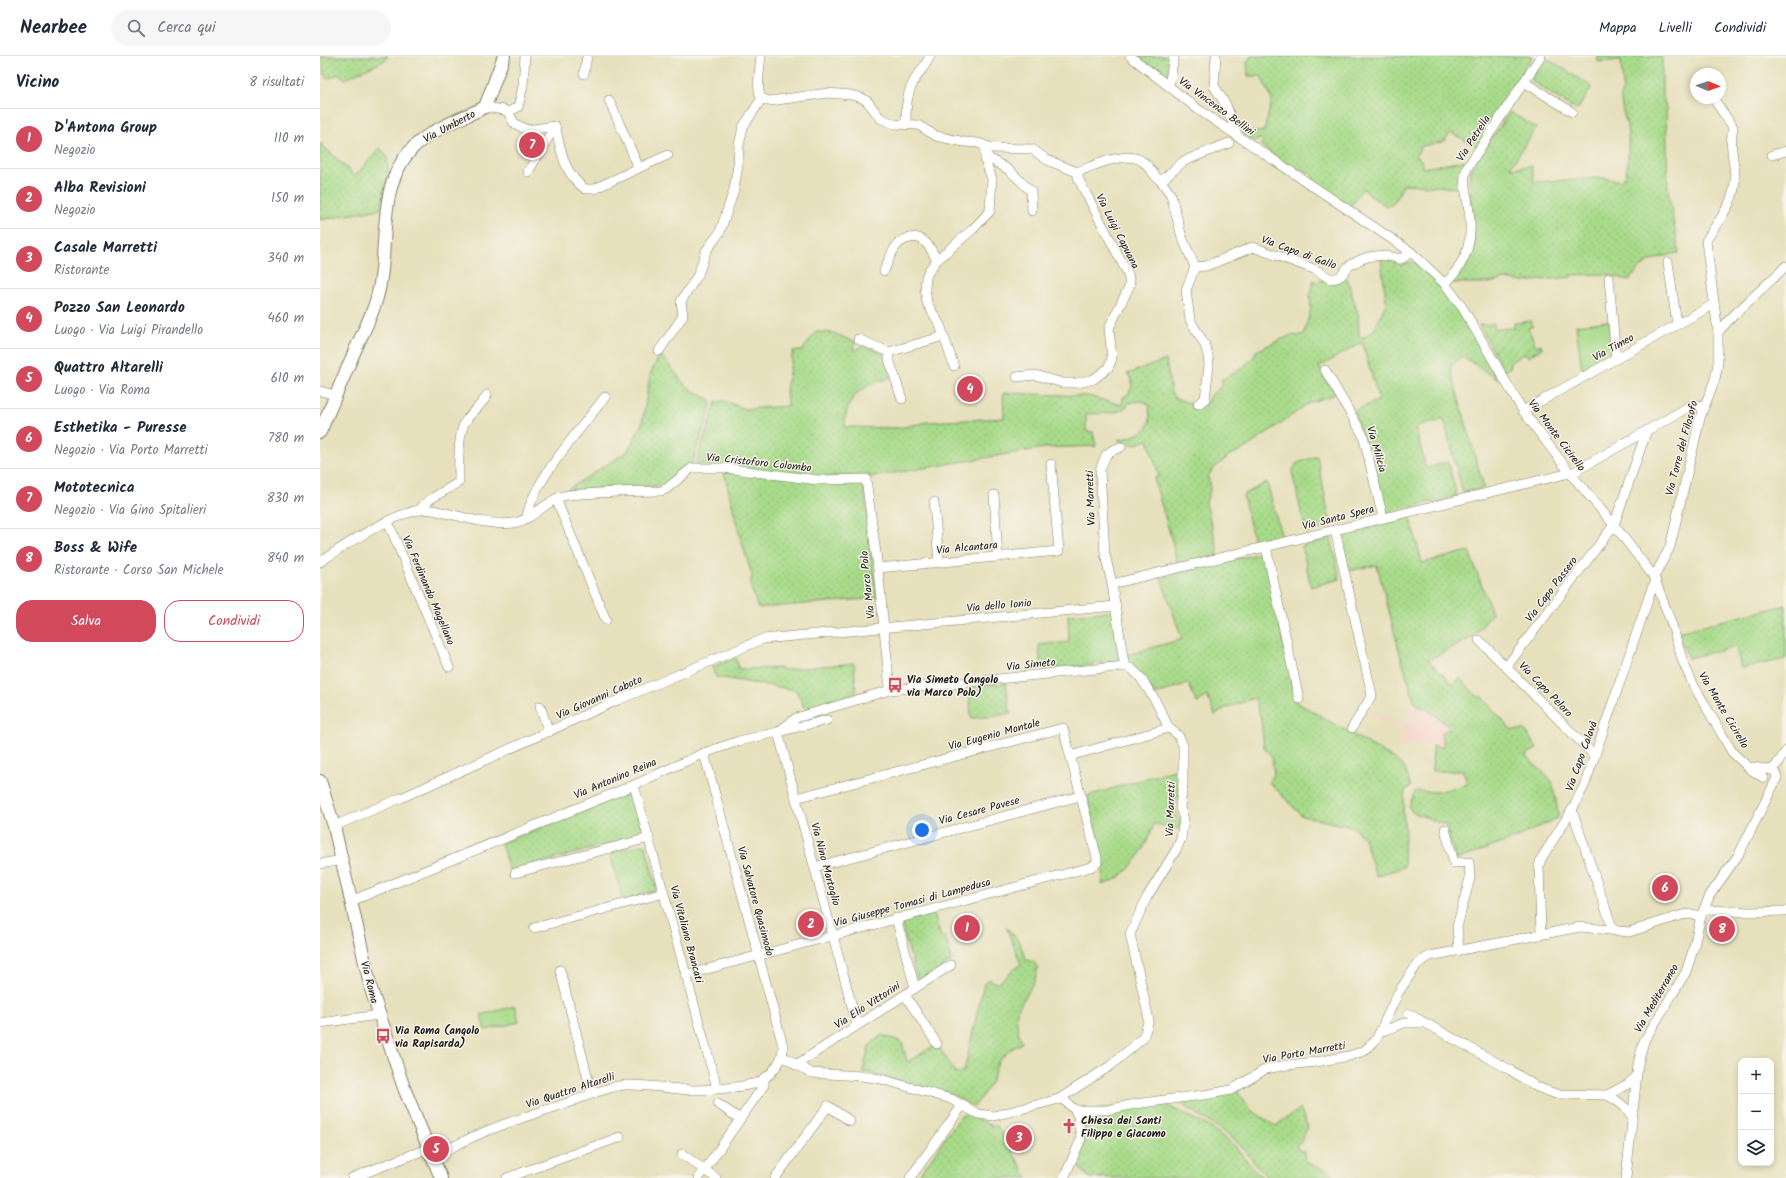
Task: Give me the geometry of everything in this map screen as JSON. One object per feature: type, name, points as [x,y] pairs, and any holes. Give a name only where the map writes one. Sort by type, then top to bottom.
[{"type":"main road","name":"Via Umberto","points":[[320,432],[376,300],[382,274],[389,194],[395,173],[401,162],[419,142],[437,131],[485,107],[504,56]]},
{"type":"main road","name":"Via Roma","points":[[320,780],[334,826],[370,989],[404,1088],[441,1178]]},
{"type":"street","points":[[508,112],[518,107],[523,86],[525,56]]},
{"type":"street","points":[[584,74],[587,56]]},
{"type":"street","points":[[761,56],[759,90],[762,98],[770,101],[828,93],[850,95],[862,98],[868,102],[880,118],[894,124],[906,124],[923,127],[936,136],[964,142],[978,143],[985,149],[989,158],[1009,170],[1031,192],[1032,211]]},
{"type":"street","points":[[906,124],[906,102],[909,92],[930,56]]},
{"type":"street","name":"Via Vincenzo Bellini","points":[[1130,56],[1199,110],[1291,172]]},
{"type":"street","points":[[1169,86],[1174,56]]},
{"type":"street","points":[[1216,56],[1214,86],[1226,105],[1238,137]]},
{"type":"street","name":"Via Petrella","points":[[1445,284],[1455,274],[1468,252],[1471,230],[1464,182],[1467,168],[1541,56]]},
{"type":"street","points":[[1524,82],[1572,112]]},
{"type":"street","points":[[659,351],[683,316],[681,301],[698,275],[706,251],[720,232],[734,190],[738,165],[739,145],[743,127],[762,98]]},
{"type":"street","points":[[609,100],[639,168]]},
{"type":"street","name":"Via Torre del Filosofo","points":[[1655,580],[1671,544],[1680,499],[1704,406],[1715,380],[1718,363],[1718,332],[1706,241],[1729,206],[1734,193],[1735,177],[1730,139],[1733,127],[1718,104]]},
{"type":"street","points":[[485,107],[508,112],[514,124],[527,130],[555,126]]},
{"type":"street","points":[[555,126],[564,164],[576,182],[586,189],[594,189],[668,155]]},
{"type":"street","points":[[528,172],[555,126]]},
{"type":"street","points":[[1161,181],[1184,161],[1229,142]]},
{"type":"street","points":[[985,149],[1032,149],[1047,160],[1077,172],[1122,158],[1130,157],[1142,160],[1161,181],[1171,195],[1182,237],[1195,267],[1186,290],[1190,320],[1205,345],[1209,365],[1205,399],[1198,404]]},
{"type":"street","points":[[954,366],[944,336],[925,297],[926,277],[937,260],[974,229],[990,211],[992,179],[985,160],[985,149]]},
{"type":"street","points":[[1772,155],[1786,151]]},
{"type":"street","name":"Via Luigi Capuana","points":[[1017,377],[1036,375],[1063,383],[1077,383],[1094,379],[1108,368],[1112,359],[1109,328],[1129,289],[1130,285],[1128,274],[1079,180],[1077,172]]},
{"type":"street","name":"Via Monte Cicirello","points":[[1291,172],[1411,252],[1445,284],[1461,305],[1523,411],[1570,473],[1614,525],[1655,580],[1683,662],[1693,684],[1732,752],[1744,763],[1767,775]]},
{"type":"street","points":[[884,271],[896,246],[905,239],[912,237],[922,239],[926,242],[937,260]]},
{"type":"street","name":"Via Capo di Gallo","points":[[1195,267],[1206,266],[1253,248],[1293,261],[1335,279],[1345,273],[1348,266],[1368,256],[1382,254],[1401,259],[1411,252]]},
{"type":"street","points":[[1668,262],[1677,325]]},
{"type":"street","points":[[1718,332],[1732,316],[1786,266]]},
{"type":"street","points":[[1609,278],[1616,359]]},
{"type":"street","name":"Via Timeo","points":[[1523,411],[1714,304]]},
{"type":"street","points":[[858,339],[889,352],[944,336]]},
{"type":"street","points":[[889,352],[889,359],[902,399]]},
{"type":"street","name":"Via Milicia","points":[[1325,370],[1363,435],[1383,518]]},
{"type":"street","points":[[320,391],[335,395]]},
{"type":"street","points":[[419,510],[429,500],[459,482],[459,456],[463,426],[467,419],[484,402],[487,395]]},
{"type":"street","points":[[527,517],[530,503],[542,481],[605,396]]},
{"type":"street","name":"Via Santa Spera","points":[[1112,584],[1570,473],[1692,404],[1704,406]]},
{"type":"street","name":"Via Capo Passero","points":[[1507,666],[1614,525],[1646,430]]},
{"type":"street","points":[[1626,442],[1640,450]]},
{"type":"street","name":"Via Marretti","points":[[782,1056],[810,1073],[861,1076],[881,1079],[951,1099],[978,1114],[994,1116],[1059,1099],[1110,1066],[1143,1038],[1149,1020],[1130,934],[1147,898],[1181,839],[1184,819],[1180,808],[1183,783],[1183,745],[1178,735],[1169,728],[1155,700],[1140,677],[1132,669],[1125,666],[1116,606],[1105,554],[1100,470],[1101,463],[1106,456],[1111,451],[1121,447]]},
{"type":"street","name":"Via Alcantara","points":[[878,568],[1059,551],[1051,464]]},
{"type":"street","name":"Via Cristoforo Colombo","points":[[320,562],[354,539],[388,522],[419,510],[430,510],[500,523],[513,523],[527,517],[561,496],[615,491],[661,491],[666,489],[692,468],[724,468],[818,480],[866,478]]},
{"type":"street","name":"Via Marco Polo","points":[[866,478],[878,568],[890,690]]},
{"type":"street","points":[[994,495],[998,557]]},
{"type":"street","points":[[556,499],[606,620]]},
{"type":"street","points":[[934,502],[939,562]]},
{"type":"street","name":"Via Ferdinando Magellano","points":[[388,522],[449,667]]},
{"type":"street","points":[[1335,530],[1372,695],[1352,728]]},
{"type":"street","points":[[1266,547],[1299,699]]},
{"type":"street","name":"Via Capo Calavà","points":[[1541,935],[1539,866],[1541,859],[1572,810],[1585,784],[1655,580]]},
{"type":"street","name":"Via dello Ionio","points":[[884,627],[1116,606]]},
{"type":"street","name":"Via Giovanni Caboto","points":[[334,826],[523,744],[618,700],[763,639],[884,627]]},
{"type":"street","name":"Via Capo Peloro","points":[[1479,640],[1507,666],[1595,756]]},
{"type":"street","name":"Via Simeto","points":[[890,690],[1125,666]]},
{"type":"street","name":"Via Antonino Reina","points":[[351,901],[634,785],[704,753],[739,741],[778,732],[796,718],[890,690]]},
{"type":"street","points":[[540,706],[549,732]]},
{"type":"street","points":[[778,732],[827,720]]},
{"type":"street","name":"Via Eugenio Montale","points":[[796,798],[1063,728],[1097,858],[1097,863]]},
{"type":"street","points":[[1070,756],[1169,728]]},
{"type":"street","name":"Via Nino Martoglio","points":[[778,732],[857,1025]]},
{"type":"street","points":[[1765,800],[1767,775],[1775,767],[1786,751]]},
{"type":"street","name":"Via Salvatore Quasimodo","points":[[704,753],[783,1046],[782,1056]]},
{"type":"street","name":"Via Mediterraneo","points":[[1626,1178],[1636,1077],[1644,1041],[1688,968],[1703,912],[1710,895],[1740,854],[1786,757]]},
{"type":"street","points":[[1767,775],[1776,773],[1776,779]]},
{"type":"street","name":"Via Vitaliano Brancati","points":[[634,785],[717,1088]]},
{"type":"street","name":"Via Cesare Pavese","points":[[814,867],[1080,796]]},
{"type":"street","points":[[1572,810],[1613,930]]},
{"type":"street","points":[[1445,829],[1454,863],[1469,862],[1470,878],[1457,927],[1459,950]]},
{"type":"street","points":[[514,873],[649,838]]},
{"type":"street","points":[[320,864],[342,860]]},
{"type":"street","name":"Via Giuseppe Tomasi di Lampedusa","points":[[685,975],[1091,867],[1097,863]]},
{"type":"street","points":[[534,928],[664,893]]},
{"type":"street","name":"Via Porto Marretti","points":[[1075,1110],[1107,1110],[1231,1090],[1266,1068],[1316,1062],[1349,1056],[1364,1051],[1376,1040],[1398,993],[1418,963],[1430,956],[1580,927],[1634,931],[1682,915],[1709,910],[1749,912],[1786,911]]},
{"type":"street","points":[[896,918],[915,988]]},
{"type":"street","name":"Via Elio Vittorini","points":[[796,1065],[951,965]]},
{"type":"street","points":[[560,970],[592,1094]]},
{"type":"street","points":[[904,995],[937,1044]]},
{"type":"street","points":[[1409,1014],[1424,1023],[1433,1026],[1546,1091],[1556,1094],[1607,1095],[1636,1077]]},
{"type":"street","points":[[320,1023],[379,1015]]},
{"type":"street","points":[[1380,1032],[1404,1023],[1424,1023]]},
{"type":"street","name":"Via Quattro Altarelli","points":[[352,1178],[447,1150],[510,1122],[592,1094],[624,1085],[693,1090],[753,1084],[769,1075],[782,1056]]},
{"type":"street","points":[[698,1178],[764,1085],[764,1078]]},
{"type":"street","points":[[1607,1095],[1628,1109],[1632,1117]]},
{"type":"street","points":[[1059,1099],[1065,1101],[1075,1110],[1078,1116],[1081,1139],[1064,1178]]},
{"type":"street","points":[[718,1104],[740,1119]]},
{"type":"street","points":[[775,1178],[828,1106],[850,1120]]},
{"type":"street","points":[[910,1178],[962,1106]]},
{"type":"street","points":[[507,1178],[620,1137]]},
{"type":"street","points":[[682,1154],[716,1178]]},
{"type":"shaded area","points":[[1415,703],[1434,714],[1450,728],[1445,747],[1400,743],[1406,727],[1366,715],[1368,712],[1406,724],[1408,723]]},
{"type":"green space","points":[[321,56],[388,56],[384,61],[345,79],[339,74],[327,79],[324,74]]},
{"type":"green space","points":[[1137,56],[1172,56],[1167,76],[1164,77]]},
{"type":"green space","points":[[1251,56],[1533,56],[1477,147],[1451,133],[1443,142],[1422,146],[1416,155],[1421,160],[1423,168],[1468,160],[1462,171],[1460,188],[1404,184],[1392,205],[1386,206],[1369,195],[1363,188],[1350,207],[1316,185],[1311,173],[1301,169],[1298,172],[1260,145],[1264,142],[1261,139],[1254,141],[1242,133],[1264,131],[1272,100],[1261,76],[1248,76],[1247,62]]},
{"type":"green space","points":[[1598,56],[1662,56],[1662,92],[1666,108],[1668,191],[1679,253],[1663,256],[1648,262],[1629,280],[1605,274],[1571,275],[1571,277],[1523,282],[1505,279],[1490,283],[1452,283],[1465,269],[1471,256],[1474,235],[1469,182],[1471,168],[1510,112],[1536,128],[1510,168],[1532,166],[1534,182],[1604,178],[1620,181],[1626,175],[1628,142],[1626,122],[1621,101],[1623,88],[1621,60],[1598,62]]},
{"type":"green space","points":[[1545,57],[1592,87],[1577,110],[1530,80]]},
{"type":"green space","points":[[320,143],[355,176],[380,148],[387,156],[388,173],[381,209],[320,220]]},
{"type":"green space","points":[[1381,258],[1401,265],[1412,262],[1438,283],[1461,315],[1498,380],[1462,356],[1450,367],[1484,488],[1463,493],[1444,420],[1415,426],[1426,468],[1448,462],[1457,496],[1385,513],[1354,411],[1379,400],[1362,342],[1319,367],[1336,394],[1309,403],[1246,448],[1230,455],[1212,470],[1208,476],[1210,490],[1206,503],[1218,551],[1217,556],[1177,564],[1154,478],[1159,476],[1148,440],[1134,445],[1118,440],[1142,432],[1149,424],[1150,407],[1144,402],[1138,401],[1129,403],[1126,407],[1116,412],[1086,414],[1086,431],[1093,432],[1096,446],[1044,448],[870,477],[870,475],[816,477],[696,464],[716,402],[725,401],[745,409],[788,406],[786,391],[793,351],[802,351],[816,332],[833,333],[855,342],[853,349],[856,350],[863,345],[884,354],[891,377],[867,386],[856,394],[848,408],[845,418],[845,427],[900,428],[927,422],[1004,418],[1003,393],[1088,396],[1122,405],[1123,397],[1128,395],[1132,386],[1132,378],[1127,374],[1166,360],[1171,392],[1175,398],[1199,407],[1207,402],[1210,396],[1223,385],[1221,380],[1241,369],[1255,355],[1256,351],[1291,335],[1298,336],[1304,334],[1311,308],[1310,297],[1313,280],[1317,282],[1322,280],[1334,283],[1343,278],[1347,278],[1358,314],[1359,337],[1365,337],[1374,330],[1386,303]]},
{"type":"green space","points":[[1531,321],[1533,326],[1528,328],[1536,346],[1541,344],[1542,348],[1528,357],[1525,353],[1509,363],[1511,367],[1504,371],[1479,325],[1494,324],[1495,329],[1514,328],[1514,323]]},
{"type":"green space","points":[[1609,321],[1613,355],[1582,370],[1576,325]]},
{"type":"green space","points":[[660,354],[684,384],[696,393],[710,399],[711,406],[692,464],[665,486],[614,487],[565,491],[627,452],[642,424],[650,375]]},
{"type":"green space","points":[[1317,456],[1331,526],[1306,533],[1292,472],[1297,463]]},
{"type":"green space","points":[[724,472],[858,482],[864,488],[877,598],[758,608],[750,585],[752,575],[739,533]]},
{"type":"green space","points":[[1267,482],[1282,539],[1255,546],[1243,495]]},
{"type":"green space","points":[[1410,516],[1422,563],[1469,551],[1492,613],[1477,633],[1471,638],[1428,660],[1453,684],[1460,678],[1479,698],[1481,696],[1511,730],[1525,730],[1537,749],[1525,755],[1552,781],[1559,817],[1516,838],[1456,860],[1446,825],[1412,812],[1409,806],[1415,791],[1438,792],[1468,784],[1463,771],[1432,771],[1433,746],[1444,747],[1441,733],[1450,728],[1434,714],[1415,703],[1401,658],[1377,565],[1348,571],[1340,536]]},
{"type":"green space","points":[[1331,538],[1340,579],[1311,587],[1302,546]]},
{"type":"green space","points":[[1261,553],[1265,555],[1296,702],[1395,759],[1404,767],[1411,787],[1405,790],[1403,813],[1405,828],[1404,867],[1376,876],[1364,838],[1352,827],[1302,816],[1268,781],[1274,775],[1272,757],[1264,748],[1261,720],[1255,698],[1225,708],[1215,715],[1207,696],[1197,703],[1188,683],[1155,695],[1142,675],[1128,661],[1127,655],[1182,639],[1161,578]]},
{"type":"green space","points":[[1786,605],[1786,659],[1741,668],[1736,647],[1688,658],[1678,632]]},
{"type":"green space","points":[[1114,611],[1120,662],[1041,670],[1039,645],[1069,642],[1068,615]]},
{"type":"green space","points":[[736,658],[739,669],[782,668],[783,670],[854,663],[856,693],[806,711],[796,690],[716,677],[712,667]]},
{"type":"green space","points":[[1006,683],[1010,713],[991,717],[971,718],[969,686]]},
{"type":"green space","points":[[1181,768],[1178,795],[1174,808],[1180,820],[1180,829],[1154,824],[1146,843],[1135,861],[1121,876],[1102,885],[1104,865],[1087,796]]},
{"type":"green space","points":[[631,793],[643,835],[509,871],[501,843]]},
{"type":"green space","points":[[645,844],[657,890],[623,900],[610,853]]},
{"type":"green space","points":[[934,913],[941,938],[945,936],[952,961],[918,982],[901,923],[903,921]]},
{"type":"green space","points":[[1006,927],[1018,940],[1027,960],[1034,963],[1037,968],[1036,975],[1017,1012],[1017,1023],[1022,1043],[1011,1049],[998,1061],[991,1083],[974,1107],[949,1093],[863,1072],[869,1046],[882,1035],[902,1042],[907,1062],[934,1046],[936,1050],[940,1048],[956,1074],[964,1071],[984,983],[990,979],[997,984],[1021,964]]},
{"type":"green space","points":[[515,1006],[519,1022],[485,1030],[481,1015]]},
{"type":"green space","points":[[1236,1090],[1251,1110],[1275,1126],[1300,1109],[1308,1127],[1303,1134],[1302,1142],[1297,1145],[1297,1149],[1303,1151],[1305,1158],[1309,1163],[1313,1166],[1327,1170],[1333,1178],[1268,1178],[1240,1145],[1219,1128],[1189,1109],[1181,1102]]},
{"type":"green space","points":[[1162,1103],[1210,1127],[1235,1146],[1263,1178],[1090,1178],[1073,1162],[1084,1142],[1082,1111]]},
{"type":"green space","points":[[967,1114],[985,1122],[986,1124],[997,1126],[1028,1178],[917,1178],[961,1116]]},
{"type":"place","name":"Mototecnica","points":[[532,145]]},
{"type":"place","name":"Pozzo San Leonardo","points":[[970,389]]},
{"type":"place","name":"Via Simeto (angolo via Marco Polo)","points":[[895,685]]},
{"type":"place","name":"Esthetika - Puresse","points":[[1665,888]]},
{"type":"place","name":"Alba Revisioni","points":[[811,924]]},
{"type":"place","name":"D'Antona Group","points":[[967,928]]},
{"type":"place","name":"Boss & Wife","points":[[1722,929]]},
{"type":"place","name":"Via Roma (angolo via Rapisarda)","points":[[383,1036]]},
{"type":"place","name":"Chiesa dei Santi Filippo e Giacomo","points":[[1069,1126]]},
{"type":"place","name":"Casale Marretti","points":[[1019,1138]]},
{"type":"place","name":"Quattro Altarelli","points":[[436,1149]]}]
